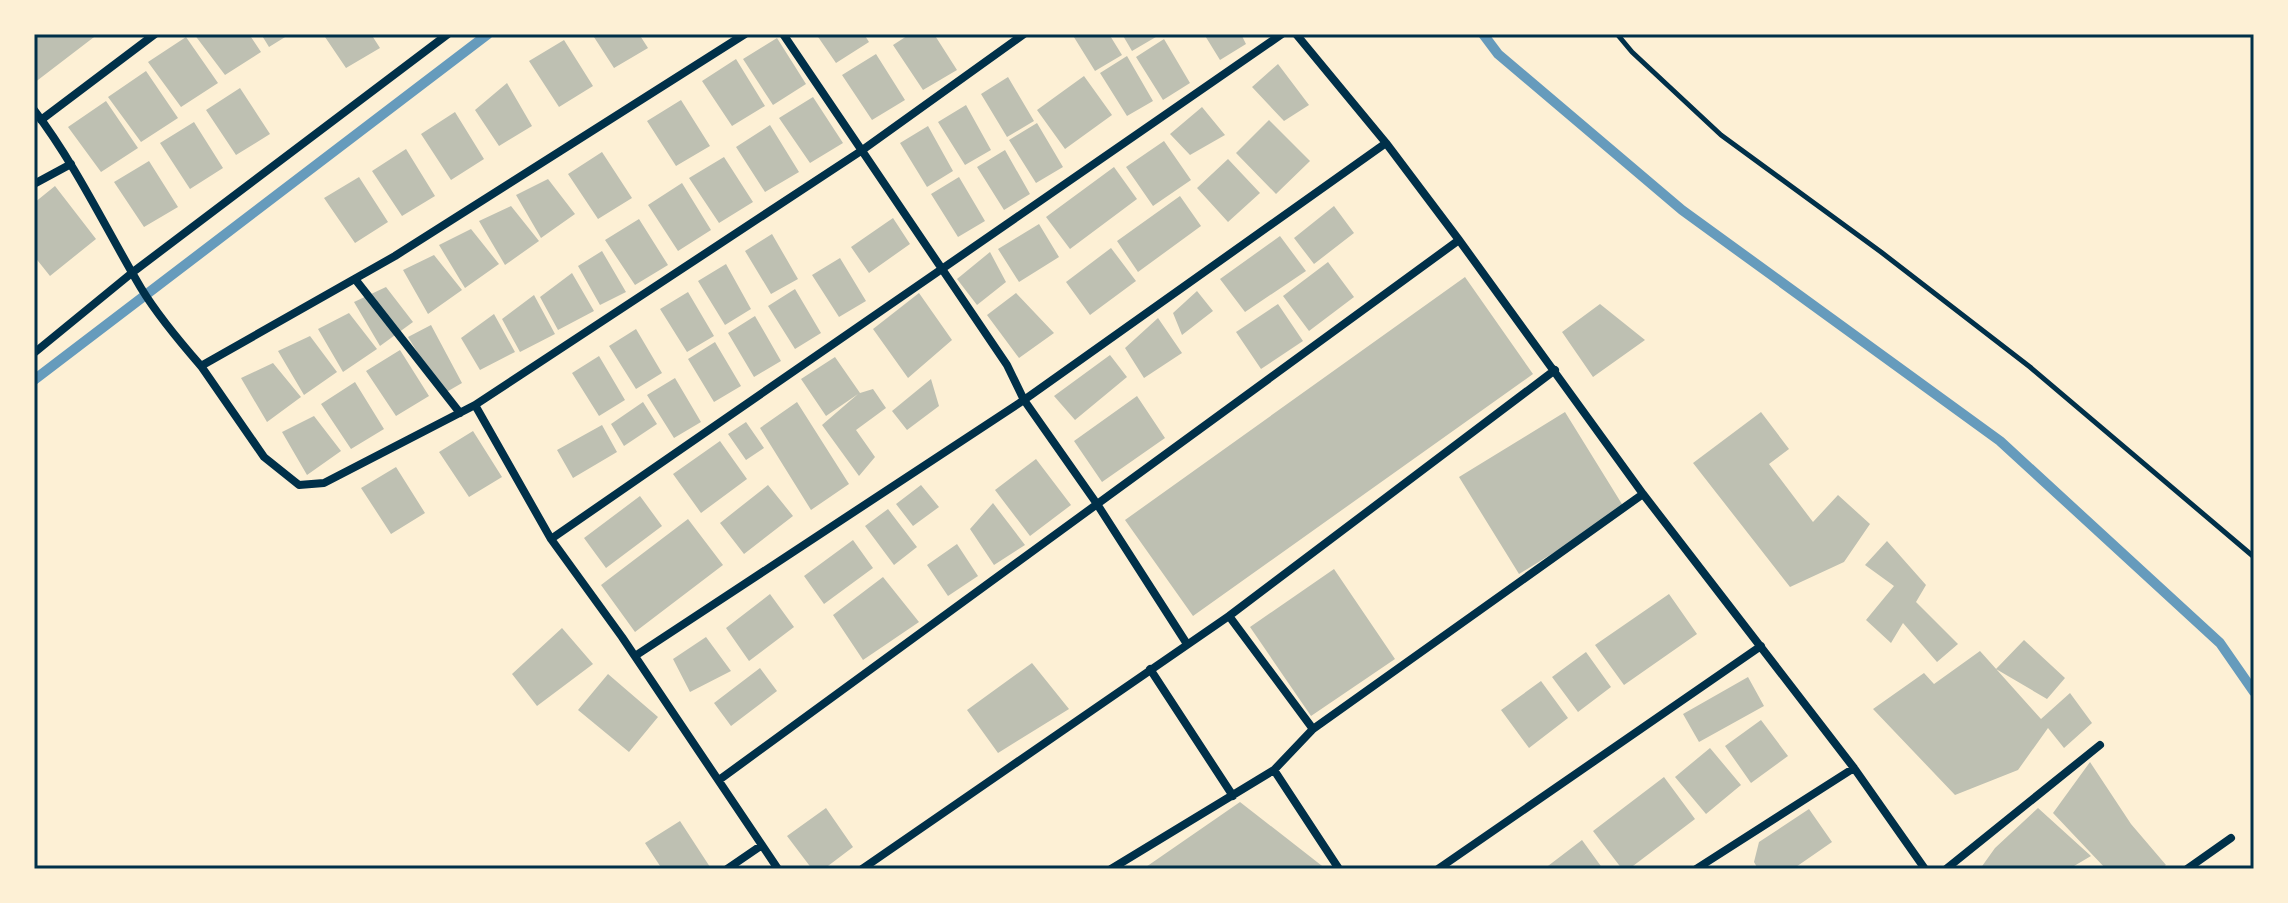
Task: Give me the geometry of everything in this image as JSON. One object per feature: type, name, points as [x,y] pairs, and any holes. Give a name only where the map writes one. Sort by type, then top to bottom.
[{"type":"street","points":[[41,120],[155,34]]},
{"type":"street","points":[[34,353],[133,272],[448,34]]},
{"type":"street","points":[[201,366],[409,248],[745,34]]},
{"type":"street","points":[[783,34],[1007,365],[1024,400],[1097,504],[1187,644]]},
{"type":"street","points":[[34,110],[71,164],[142,289],[174,335],[201,366],[264,457],[299,485],[324,483],[475,405],[861,151],[1024,34]]},
{"type":"street","points":[[551,539],[1282,34]]},
{"type":"street","points":[[1296,34],[1386,143],[1643,494],[1854,768],[1925,869]]},
{"type":"street","points":[[635,656],[1024,400],[1386,143]]},
{"type":"street","points":[[34,184],[71,164]]},
{"type":"street","points":[[719,780],[1459,240]]},
{"type":"street","points":[[355,279],[460,413]]},
{"type":"street","points":[[862,869],[1229,616],[1555,370]]},
{"type":"street","points":[[475,405],[551,539],[635,656],[778,869]]},
{"type":"street","points":[[1111,869],[1274,770],[1313,729],[1643,494]]},
{"type":"street","points":[[1229,616],[1313,729]]},
{"type":"street","points":[[1438,869],[1761,646]]},
{"type":"street","points":[[1150,669],[1233,796]]},
{"type":"street","points":[[1946,869],[2100,745]]},
{"type":"street","points":[[1696,869],[1854,768]]},
{"type":"street","points":[[1274,770],[1339,869]]},
{"type":"street","points":[[2187,869],[2231,838]]},
{"type":"street","points":[[727,869],[762,845]]},
{"type":"path","points":[[1617,34],[1632,52],[1721,135],[1881,252],[2030,367],[2254,557]]},
{"type":"building","points":[[34,34],[98,34],[34,83]]},
{"type":"building","points":[[194,34],[249,34],[261,52],[225,75]]},
{"type":"building","points":[[261,34],[290,34],[269,47]]},
{"type":"building","points":[[323,34],[371,34],[380,48],[346,68]]},
{"type":"building","points":[[592,34],[639,34],[648,48],[614,68]]},
{"type":"building","points":[[816,34],[864,34],[869,42],[836,63]]},
{"type":"building","points":[[910,34],[934,34],[957,70],[923,90],[893,45]]},
{"type":"building","points":[[1072,34],[1109,34],[1122,55],[1095,71]]},
{"type":"building","points":[[1122,34],[1161,34],[1132,51]]},
{"type":"building","points":[[1204,34],[1241,34],[1246,44],[1220,60]]},
{"type":"building","points":[[186,37],[218,83],[181,107],[148,62]]},
{"type":"building","points":[[777,38],[806,84],[773,105],[743,59]]},
{"type":"building","points":[[1164,39],[1190,83],[1163,100],[1136,57]]},
{"type":"building","points":[[564,40],[593,86],[559,107],[529,61]]},
{"type":"building","points":[[876,54],[905,100],[872,120],[842,75]]},
{"type":"building","points":[[1127,56],[1153,101],[1127,116],[1100,73]]},
{"type":"building","points":[[736,59],[765,106],[732,126],[702,81]]},
{"type":"building","points":[[1278,64],[1309,105],[1284,121],[1252,87]]},
{"type":"building","points":[[146,71],[178,118],[141,142],[108,97]]},
{"type":"building","points":[[1084,76],[1112,115],[1065,149],[1037,110]]},
{"type":"building","points":[[1008,77],[1034,121],[1007,137],[981,94]]},
{"type":"building","points":[[507,83],[532,126],[499,146],[475,110]]},
{"type":"building","points":[[240,88],[270,134],[236,155],[206,110]]},
{"type":"building","points":[[813,97],[843,143],[810,163],[779,118]]},
{"type":"building","points":[[681,100],[710,146],[676,166],[647,121]]},
{"type":"building","points":[[106,101],[138,148],[101,172],[68,127]]},
{"type":"building","points":[[966,105],[991,150],[965,165],[938,122]]},
{"type":"building","points":[[1202,107],[1225,135],[1190,155],[1170,134]]},
{"type":"building","points":[[455,112],[484,159],[451,180],[421,134]]},
{"type":"building","points":[[1269,120],[1310,161],[1276,194],[1236,153]]},
{"type":"building","points":[[194,122],[223,168],[190,189],[160,143]]},
{"type":"building","points":[[1037,123],[1063,167],[1036,183],[1009,140]]},
{"type":"building","points":[[770,125],[799,172],[765,192],[736,147]]},
{"type":"building","points":[[928,126],[953,171],[927,187],[900,143]]},
{"type":"building","points":[[1164,141],[1191,180],[1153,206],[1126,167]]},
{"type":"building","points":[[406,149],[435,196],[402,216],[372,171]]},
{"type":"building","points":[[1005,150],[1030,194],[1004,210],[977,167]]},
{"type":"building","points":[[602,152],[632,198],[598,219],[568,174]]},
{"type":"building","points":[[724,157],[753,202],[719,223],[689,178]]},
{"type":"building","points":[[1228,159],[1260,193],[1228,222],[1197,188]]},
{"type":"building","points":[[149,161],[178,207],[144,227],[114,182]]},
{"type":"building","points":[[1114,167],[1137,199],[1070,249],[1046,217]]},
{"type":"building","points":[[359,177],[388,222],[355,243],[324,198]]},
{"type":"building","points":[[959,177],[985,221],[958,237],[931,194]]},
{"type":"building","points":[[548,179],[575,214],[541,238],[516,195]]},
{"type":"building","points":[[682,183],[711,230],[678,251],[648,205]]},
{"type":"building","points":[[55,186],[96,239],[50,276],[34,256],[34,203]]},
{"type":"building","points":[[1180,196],[1201,226],[1138,272],[1117,241]]},
{"type":"building","points":[[511,206],[539,241],[505,265],[479,221]]},
{"type":"building","points":[[1334,206],[1354,233],[1314,264],[1294,238]]},
{"type":"building","points":[[893,218],[910,244],[869,273],[851,247]]},
{"type":"building","points":[[639,219],[668,265],[635,285],[605,240]]},
{"type":"building","points":[[1039,224],[1059,257],[1019,282],[998,249]]},
{"type":"building","points":[[471,229],[499,264],[465,288],[439,245]]},
{"type":"building","points":[[772,234],[798,279],[771,294],[745,251]]},
{"type":"building","points":[[1280,236],[1306,271],[1245,312],[1220,279]]},
{"type":"building","points":[[1111,248],[1136,281],[1090,315],[1066,282]]},
{"type":"building","points":[[602,251],[626,292],[600,305],[578,266]]},
{"type":"building","points":[[990,252],[1006,282],[977,305],[957,279]]},
{"type":"building","points":[[434,255],[462,290],[428,314],[403,270]]},
{"type":"building","points":[[840,258],[866,301],[839,317],[812,275]]},
{"type":"building","points":[[1328,262],[1354,297],[1309,331],[1283,296]]},
{"type":"building","points":[[726,264],[751,309],[725,325],[698,281]]},
{"type":"building","points":[[572,273],[594,311],[558,330],[540,297]]},
{"type":"building","points":[[1465,277],[1533,374],[1193,616],[1125,520]]},
{"type":"building","points":[[386,287],[413,322],[380,346],[354,302]]},
{"type":"building","points":[[795,289],[821,333],[795,349],[768,306]]},
{"type":"building","points":[[1197,291],[1213,311],[1182,335],[1173,313]]},
{"type":"building","points":[[688,292],[714,336],[687,352],[660,309]]},
{"type":"building","points":[[919,293],[952,340],[908,378],[873,329]]},
{"type":"building","points":[[1016,293],[1054,333],[1019,358],[987,315]]},
{"type":"building","points":[[534,295],[555,334],[520,352],[502,319]]},
{"type":"building","points":[[1278,304],[1303,341],[1261,369],[1236,332]]},
{"type":"building","points":[[1600,304],[1645,340],[1593,377],[1562,332]]},
{"type":"building","points":[[349,313],[377,349],[343,372],[318,329]]},
{"type":"building","points":[[494,314],[515,352],[480,370],[461,338]]},
{"type":"building","points":[[755,316],[781,361],[754,377],[728,333]]},
{"type":"building","points":[[1158,318],[1182,353],[1144,378],[1125,348]]},
{"type":"building","points":[[431,325],[462,383],[443,394],[408,337]]},
{"type":"building","points":[[636,329],[662,373],[636,389],[609,346]]},
{"type":"building","points":[[310,336],[337,372],[304,395],[278,351]]},
{"type":"building","points":[[715,342],[741,386],[714,402],[688,359]]},
{"type":"building","points":[[400,350],[429,396],[396,416],[366,371]]},
{"type":"building","points":[[1110,355],[1127,377],[1075,420],[1054,396]]},
{"type":"building","points":[[599,356],[625,400],[599,416],[572,373]]},
{"type":"building","points":[[835,357],[860,393],[873,389],[886,408],[856,430],[875,457],[859,476],[822,425],[858,394],[826,416],[801,379]]},
{"type":"building","points":[[273,363],[301,397],[267,422],[241,378]]},
{"type":"building","points":[[675,378],[701,422],[674,438],[647,395]]},
{"type":"building","points":[[931,379],[939,406],[907,430],[892,411]]},
{"type":"building","points":[[355,382],[384,429],[351,449],[321,404]]},
{"type":"building","points":[[1137,396],[1165,438],[1102,482],[1074,441]]},
{"type":"building","points":[[643,402],[657,424],[624,446],[611,424]]},
{"type":"building","points":[[797,402],[849,484],[811,510],[760,428]]},
{"type":"building","points":[[1565,412],[1625,509],[1519,574],[1459,477]]},
{"type":"building","points":[[1761,412],[1789,449],[1769,464],[1813,522],[1838,495],[1870,524],[1844,562],[1790,587],[1693,463]]},
{"type":"building","points":[[314,416],[341,451],[307,475],[282,432]]},
{"type":"building","points":[[746,422],[764,448],[746,460],[728,434]]},
{"type":"building","points":[[602,425],[617,452],[573,478],[557,450]]},
{"type":"building","points":[[473,431],[502,477],[469,497],[439,452]]},
{"type":"building","points":[[720,441],[747,479],[701,513],[673,474]]},
{"type":"building","points":[[1036,459],[1071,505],[1030,536],[995,490]]},
{"type":"building","points":[[396,467],[425,513],[391,534],[361,488]]},
{"type":"building","points":[[768,485],[793,516],[744,554],[720,523]]},
{"type":"building","points":[[921,485],[939,507],[913,526],[896,504]]},
{"type":"building","points":[[640,496],[662,526],[606,568],[584,538]]},
{"type":"building","points":[[993,503],[1025,545],[994,565],[970,529]]},
{"type":"building","points":[[888,509],[917,547],[894,565],[865,526]]},
{"type":"building","points":[[688,519],[723,565],[635,632],[601,585]]},
{"type":"building","points":[[853,540],[873,568],[824,604],[804,576]]},
{"type":"building","points":[[1887,541],[1926,585],[1916,602],[1958,644],[1937,662],[1903,623],[1891,643],[1866,620],[1894,586],[1865,565]]},
{"type":"building","points":[[957,544],[978,576],[948,596],[927,565]]},
{"type":"building","points":[[1334,569],[1395,659],[1311,716],[1250,627]]},
{"type":"building","points":[[883,577],[919,622],[863,660],[833,615]]},
{"type":"building","points":[[770,594],[794,627],[749,661],[726,628]]},
{"type":"building","points":[[1669,594],[1697,634],[1624,685],[1595,645]]},
{"type":"building","points":[[562,628],[593,664],[537,706],[512,674]]},
{"type":"building","points":[[706,637],[731,671],[690,692],[673,659]]},
{"type":"building","points":[[2024,640],[2065,678],[2047,699],[1996,669]]},
{"type":"building","points":[[1980,651],[2041,719],[2070,693],[2092,723],[2064,748],[2048,728],[2018,770],[1955,795],[1873,709],[1924,673],[1934,684]]},
{"type":"building","points":[[1586,652],[1611,687],[1578,712],[1552,677]]},
{"type":"building","points":[[1032,663],[1069,709],[998,753],[967,710]]},
{"type":"building","points":[[760,668],[777,691],[731,726],[714,703]]},
{"type":"building","points":[[608,674],[658,717],[629,752],[578,710]]},
{"type":"building","points":[[1748,677],[1764,706],[1699,742],[1683,714]]},
{"type":"building","points":[[1541,681],[1568,718],[1529,748],[1501,710]]},
{"type":"building","points":[[1761,720],[1788,756],[1751,783],[1725,746]]},
{"type":"building","points":[[1710,748],[1741,785],[1706,814],[1675,777]]},
{"type":"building","points":[[2090,762],[2131,824],[2166,865],[2160,869],[2106,869],[2053,813]]},
{"type":"building","points":[[1664,777],[1695,819],[1629,869],[1622,869],[1593,831]]},
{"type":"building","points":[[1240,802],[1326,869],[1143,869]]},
{"type":"building","points":[[826,808],[853,847],[824,869],[812,869],[787,836]]},
{"type":"building","points":[[2038,808],[2091,856],[2069,869],[1980,869],[1995,848]]},
{"type":"building","points":[[1809,809],[1832,842],[1793,869],[1758,869],[1754,862],[1759,842]]},
{"type":"building","points":[[680,821],[710,867],[707,869],[662,869],[645,843]]},
{"type":"building","points":[[1582,840],[1603,869],[1544,869]]},
{"type":"waterway","points":[[34,380],[488,34]]},
{"type":"waterway","points":[[1483,34],[1498,54],[1682,210],[2000,441],[2220,643],[2254,692]]}]
